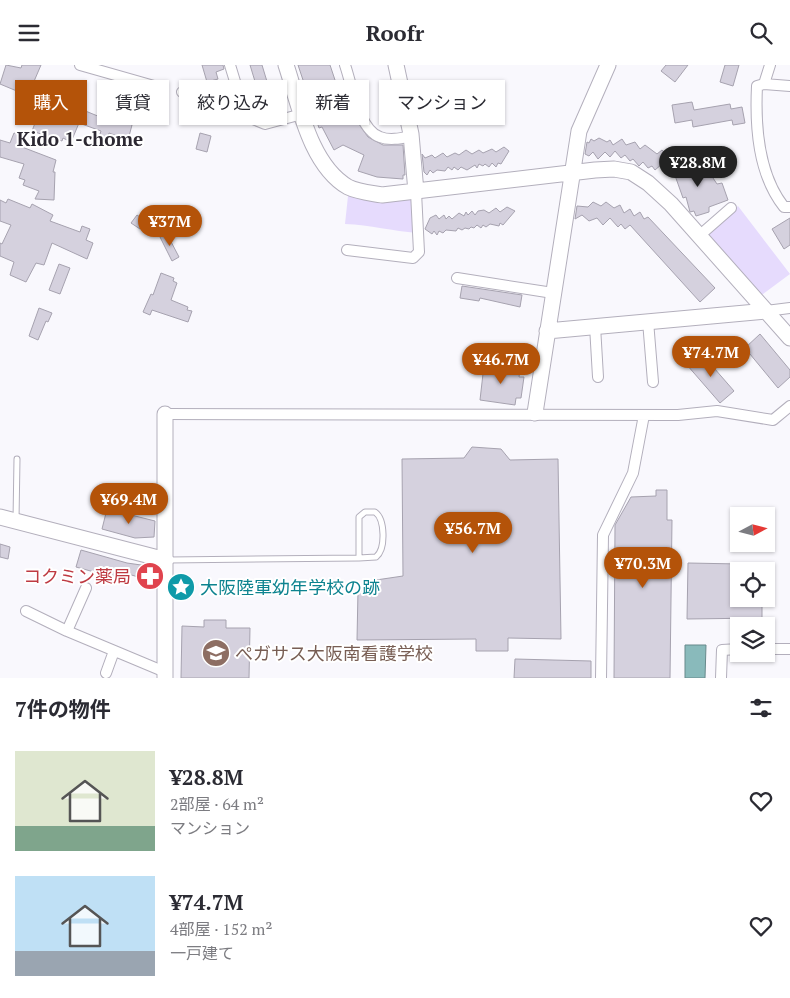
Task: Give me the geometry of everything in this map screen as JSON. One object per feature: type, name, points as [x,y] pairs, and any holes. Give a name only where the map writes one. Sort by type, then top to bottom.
[{"type":"street","points":[[80,65],[133,80]]},
{"type":"street","points":[[230,65],[234,80]]},
{"type":"street","points":[[286,65],[297,99]]},
{"type":"street","points":[[345,65],[363,119],[370,131],[381,137],[398,139],[412,136]]},
{"type":"street","points":[[347,250],[413,258],[419,252],[412,136],[396,65]]},
{"type":"street","points":[[535,413],[546,331],[579,131],[608,65]]},
{"type":"street","points":[[764,84],[770,65]]},
{"type":"street","points":[[790,86],[764,84],[757,86],[756,114],[761,155],[772,192],[784,207],[790,207]]},
{"type":"street","points":[[306,125],[322,163],[342,183],[363,192],[382,195],[614,169],[631,172],[648,183],[671,204],[790,338]]},
{"type":"street","points":[[700,236],[731,208]]},
{"type":"street","points":[[457,278],[552,293]]},
{"type":"street","points":[[546,331],[790,308]]},
{"type":"street","points":[[648,321],[653,382]]},
{"type":"street","points":[[595,326],[598,377]]},
{"type":"street","points":[[26,611],[165,675],[165,414],[535,413],[678,415],[717,411],[773,420],[790,406]]},
{"type":"street","points":[[601,678],[603,535],[633,473],[644,415]]},
{"type":"street","points":[[0,517],[166,560]]},
{"type":"street","points":[[67,631],[86,588]]},
{"type":"street","points":[[775,649],[790,649]]},
{"type":"street","points":[[721,678],[722,650],[730,650]]},
{"type":"street","points":[[106,673],[114,651]]},
{"type":"lane","points":[[16,521],[17,459]]},
{"type":"lane","points":[[166,560],[358,558],[376,557],[382,549],[381,519],[374,512],[365,512],[359,517],[358,558]]},
{"type":"shaded area","points":[[355,192],[416,193],[417,233],[345,224],[348,196]]},
{"type":"shaded area","points":[[738,206],[790,274],[759,297],[705,235]]},
{"type":"water","points":[[685,645],[706,645],[705,678],[685,678]]},
{"type":"building","points":[[6,65],[21,68],[22,65],[41,65],[35,80],[15,80],[15,90],[0,84]]},
{"type":"building","points":[[202,65],[223,65],[224,69],[216,72],[218,79],[206,80]]},
{"type":"building","points":[[250,65],[262,65],[267,80],[255,80]]},
{"type":"building","points":[[298,65],[330,65],[335,80],[303,80]]},
{"type":"building","points":[[666,65],[688,65],[675,82],[661,71]]},
{"type":"building","points":[[725,65],[739,65],[733,86],[720,82]]},
{"type":"building","points":[[692,102],[694,110],[730,104],[731,109],[742,107],[745,123],[733,125],[732,120],[693,127],[692,120],[675,123],[672,105]]},
{"type":"building","points":[[87,112],[97,116],[97,125],[132,125],[128,140],[109,133],[107,140],[99,137],[101,131],[84,125],[87,125]]},
{"type":"building","points":[[34,125],[78,125],[71,142],[63,138],[62,141],[32,131]]},
{"type":"building","points":[[318,125],[360,125],[368,137],[383,145],[403,145],[405,175],[403,175],[403,179],[377,177],[358,171],[364,155],[343,145],[334,150],[322,127],[319,128]]},
{"type":"building","points":[[14,133],[25,137],[22,147],[56,160],[53,172],[55,172],[54,200],[35,199],[39,191],[23,185],[25,180],[19,178],[24,164],[0,157],[0,140],[10,143]]},
{"type":"building","points":[[200,133],[211,136],[207,152],[196,149]]},
{"type":"building","points":[[599,138],[607,142],[610,140],[613,145],[622,139],[626,145],[635,142],[640,149],[645,145],[657,154],[662,150],[669,158],[655,170],[652,166],[648,168],[643,162],[639,166],[633,159],[630,161],[625,155],[621,158],[615,151],[610,157],[605,152],[598,159],[593,152],[589,156],[585,154],[587,142],[589,143],[591,139],[594,141]]},
{"type":"building","points":[[504,147],[509,151],[501,164],[498,163],[496,167],[492,163],[489,167],[485,164],[483,166],[479,164],[477,168],[475,165],[467,170],[461,167],[458,170],[454,167],[452,170],[448,167],[445,171],[437,170],[433,173],[430,170],[427,175],[424,172],[422,154],[425,158],[432,155],[435,158],[443,153],[447,157],[455,153],[459,155],[466,150],[472,154],[479,150],[483,153],[492,149],[496,152]]},
{"type":"building","points":[[692,160],[699,173],[703,172],[705,177],[711,175],[717,184],[722,183],[728,200],[709,207],[709,212],[696,216],[694,211],[690,212],[686,197],[683,198],[672,167]]},
{"type":"building","points":[[8,199],[30,208],[32,204],[53,215],[50,221],[80,232],[82,226],[90,229],[86,240],[93,243],[87,259],[52,243],[44,265],[36,263],[26,282],[10,275],[14,262],[0,256],[0,243],[2,244],[11,225],[0,221],[0,200],[6,203]]},
{"type":"building","points":[[593,202],[601,206],[606,202],[614,208],[620,205],[624,213],[630,209],[634,216],[640,212],[644,219],[648,217],[715,288],[700,302],[630,225],[625,229],[621,224],[618,227],[610,218],[603,225],[597,218],[589,221],[582,215],[575,219],[577,206],[588,207]]},
{"type":"building","points":[[507,207],[515,211],[503,225],[500,223],[499,226],[490,224],[486,227],[483,225],[481,228],[477,225],[469,229],[465,228],[462,230],[458,228],[456,231],[446,230],[443,233],[439,231],[437,235],[434,231],[432,234],[425,229],[430,218],[436,215],[439,219],[444,215],[446,219],[449,216],[452,219],[459,213],[464,216],[466,212],[468,215],[472,211],[475,215],[478,211],[484,210],[489,213],[496,208],[500,212]]},
{"type":"building","points":[[137,215],[146,221],[140,229],[131,223]]},
{"type":"building","points":[[790,218],[790,245],[784,249],[772,229]]},
{"type":"building","points":[[167,234],[179,257],[172,261],[160,237]]},
{"type":"building","points":[[59,264],[70,268],[60,294],[49,290]]},
{"type":"building","points":[[161,273],[174,278],[173,281],[177,283],[171,300],[188,307],[187,310],[192,311],[188,322],[152,310],[150,315],[143,312],[151,294],[153,295]]},
{"type":"building","points":[[462,286],[522,295],[520,307],[480,298],[479,301],[460,298]]},
{"type":"building","points":[[39,308],[52,313],[48,322],[46,321],[38,340],[29,336]]},
{"type":"building","points":[[760,334],[790,370],[790,377],[778,388],[745,348]]},
{"type":"building","points":[[701,353],[734,391],[720,403],[687,365]]},
{"type":"building","points":[[484,365],[520,369],[519,377],[524,377],[521,398],[516,398],[515,405],[480,400]]},
{"type":"building","points":[[472,447],[501,449],[510,460],[558,459],[561,639],[508,638],[508,651],[476,651],[476,639],[357,640],[358,591],[371,590],[371,585],[376,584],[376,580],[403,576],[402,459],[464,458]]},
{"type":"building","points":[[656,490],[667,490],[667,520],[672,520],[670,678],[614,678],[615,525],[631,497],[656,496]]},
{"type":"building","points":[[107,509],[155,521],[154,537],[135,538],[102,529]]},
{"type":"building","points":[[0,544],[10,547],[8,559],[0,557]]},
{"type":"building","points":[[81,550],[127,563],[155,567],[155,585],[145,585],[145,579],[118,571],[116,578],[76,567]]},
{"type":"building","points":[[688,563],[730,564],[730,607],[762,607],[762,617],[687,619]]},
{"type":"building","name":"ぺガサス大阪南看護学校","points":[[204,620],[226,620],[226,628],[250,628],[249,678],[181,678],[182,626],[204,627]]},
{"type":"building","points":[[515,659],[591,661],[591,678],[514,678]]},
{"type":"place","name":"コクミン薬局","points":[[150,576]]},
{"type":"place","name":"大阪陸軍幼年学校の跡","points":[[181,587]]},
{"type":"place","name":"ぺガサス大阪南看護学校","points":[[216,653]]},
{"type":"district","name":"Kido 1-chome","points":[[80,138]]}]
